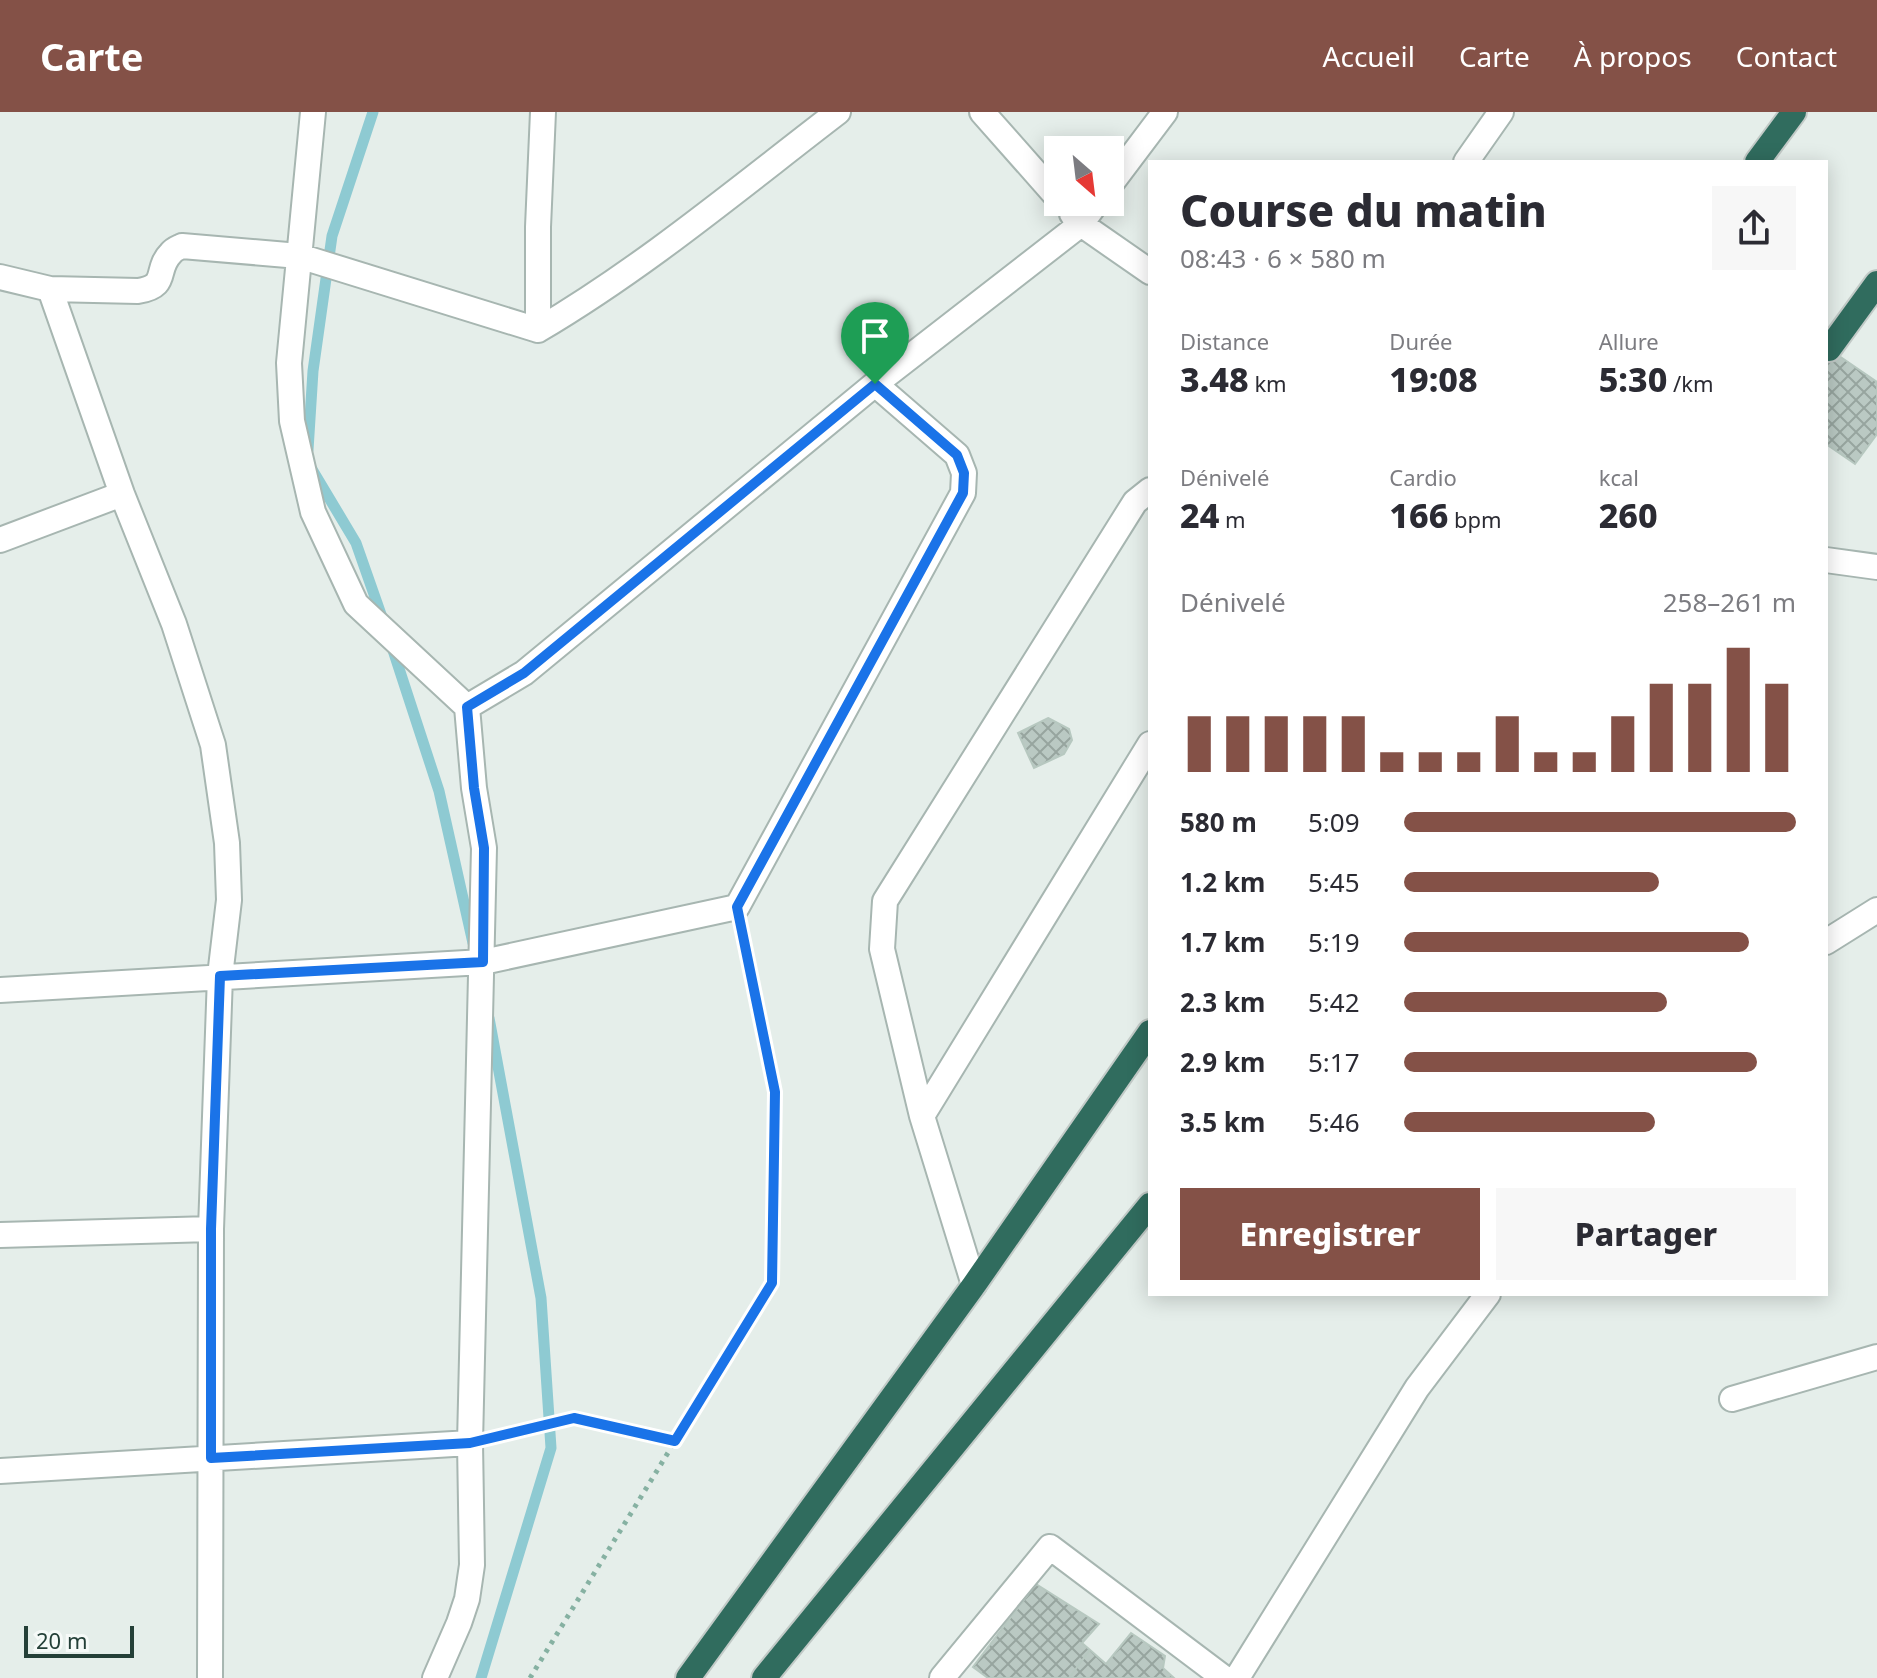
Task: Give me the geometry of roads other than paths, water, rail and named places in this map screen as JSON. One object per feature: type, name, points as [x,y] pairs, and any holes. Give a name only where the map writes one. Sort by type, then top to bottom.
[{"type":"highway","points":[[1758,160],[1794,112]]},
{"type":"highway","points":[[1829,349],[1877,283]]},
{"type":"highway","points":[[688,1678],[974,1285],[1148,1035]]},
{"type":"highway","points":[[764,1678],[1148,1207]]},
{"type":"street","points":[[313,112],[289,363],[292,421],[313,512],[356,604],[467,707],[484,848],[470,1443],[472,1565],[463,1611],[435,1678]]},
{"type":"street","points":[[538,330],[543,112]]},
{"type":"street","points":[[0,277],[50,289],[150,289],[157,285],[170,253],[182,246],[299,256],[538,330],[625,275],[838,112]]},
{"type":"street","points":[[982,112],[1044,182]]},
{"type":"street","points":[[1124,166],[1165,112]]},
{"type":"street","points":[[1467,160],[1501,112]]},
{"type":"street","points":[[1074,216],[1148,271]]},
{"type":"street","points":[[467,707],[524,673],[875,384],[1081,224],[1087,216]]},
{"type":"street","points":[[50,289],[122,494],[174,624],[213,745],[227,843],[229,900],[220,976],[211,1229],[210,1678]]},
{"type":"street","points":[[0,990],[483,962],[737,907],[963,493],[964,473],[957,455],[875,384]]},
{"type":"street","points":[[974,1285],[922,1116],[882,949],[885,901],[1135,502],[1148,492]]},
{"type":"street","points":[[0,540],[122,494]]},
{"type":"street","points":[[1828,560],[1877,567]]},
{"type":"street","points":[[922,1116],[1148,747]]},
{"type":"street","points":[[1828,941],[1877,910]]},
{"type":"street","points":[[0,1235],[211,1229]]},
{"type":"street","points":[[1237,1678],[1417,1388],[1486,1296]]},
{"type":"street","points":[[1732,1399],[1877,1357]]},
{"type":"street","points":[[0,1471],[470,1443]]},
{"type":"street","points":[[942,1678],[1050,1547],[1224,1678]]},
{"type":"waterway","points":[[308,450],[313,371],[332,236],[373,112]]},
{"type":"waterway","points":[[310,466],[356,543],[383,620]]},
{"type":"waterway","points":[[391,644],[439,791],[473,943]]},
{"type":"waterway","points":[[481,1678],[551,1448],[541,1298],[489,1018]]}]
